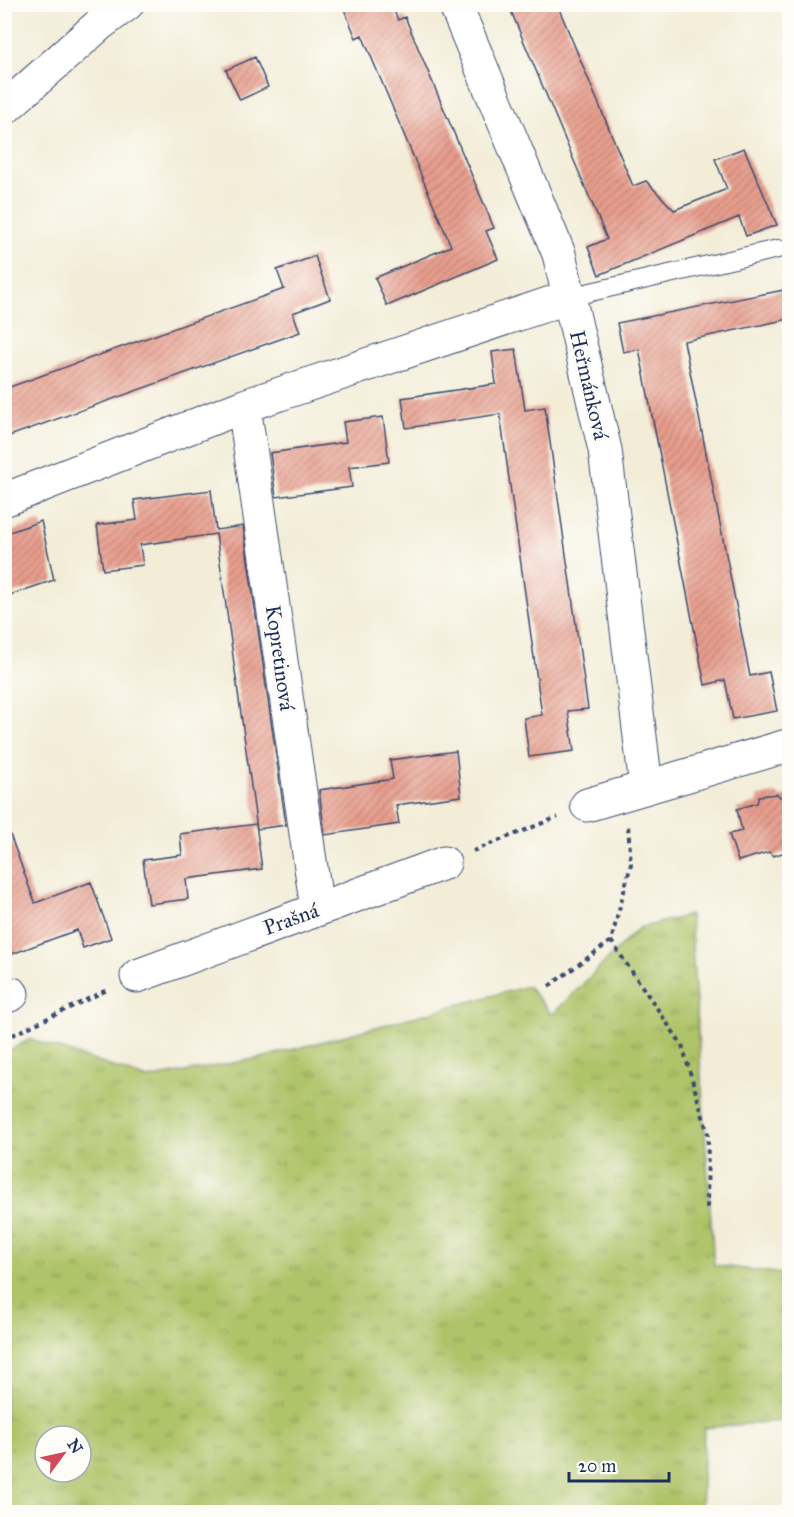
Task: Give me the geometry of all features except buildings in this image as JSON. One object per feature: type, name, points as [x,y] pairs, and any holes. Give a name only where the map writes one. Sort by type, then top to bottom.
[{"type":"street","points":[[4,109],[100,24],[127,4]]},
{"type":"street","name":"Heřmánková","points":[[455,4],[559,254],[605,450],[636,789]]},
{"type":"street","points":[[4,500],[244,406],[568,297]]},
{"type":"street","name":"Kopretinová","points":[[244,406],[317,909]]},
{"type":"street","points":[[586,805],[789,745]]},
{"type":"street","name":"Prašná","points":[[137,976],[444,863]]},
{"type":"lane","points":[[568,297],[778,249]]},
{"type":"path","points":[[549,986],[611,941],[631,864],[636,789]]},
{"type":"path","points":[[444,863],[586,805]]},
{"type":"path","points":[[611,941],[682,1045],[708,1134],[707,1212]]},
{"type":"path","points":[[4,1039],[137,976]]},
{"type":"green space","points":[[690,915],[714,1265],[790,1275],[789,1420],[704,1428],[701,1512],[5,1512],[5,1053],[30,1039],[148,1079],[265,1057],[528,986],[552,1015],[639,928]]}]
